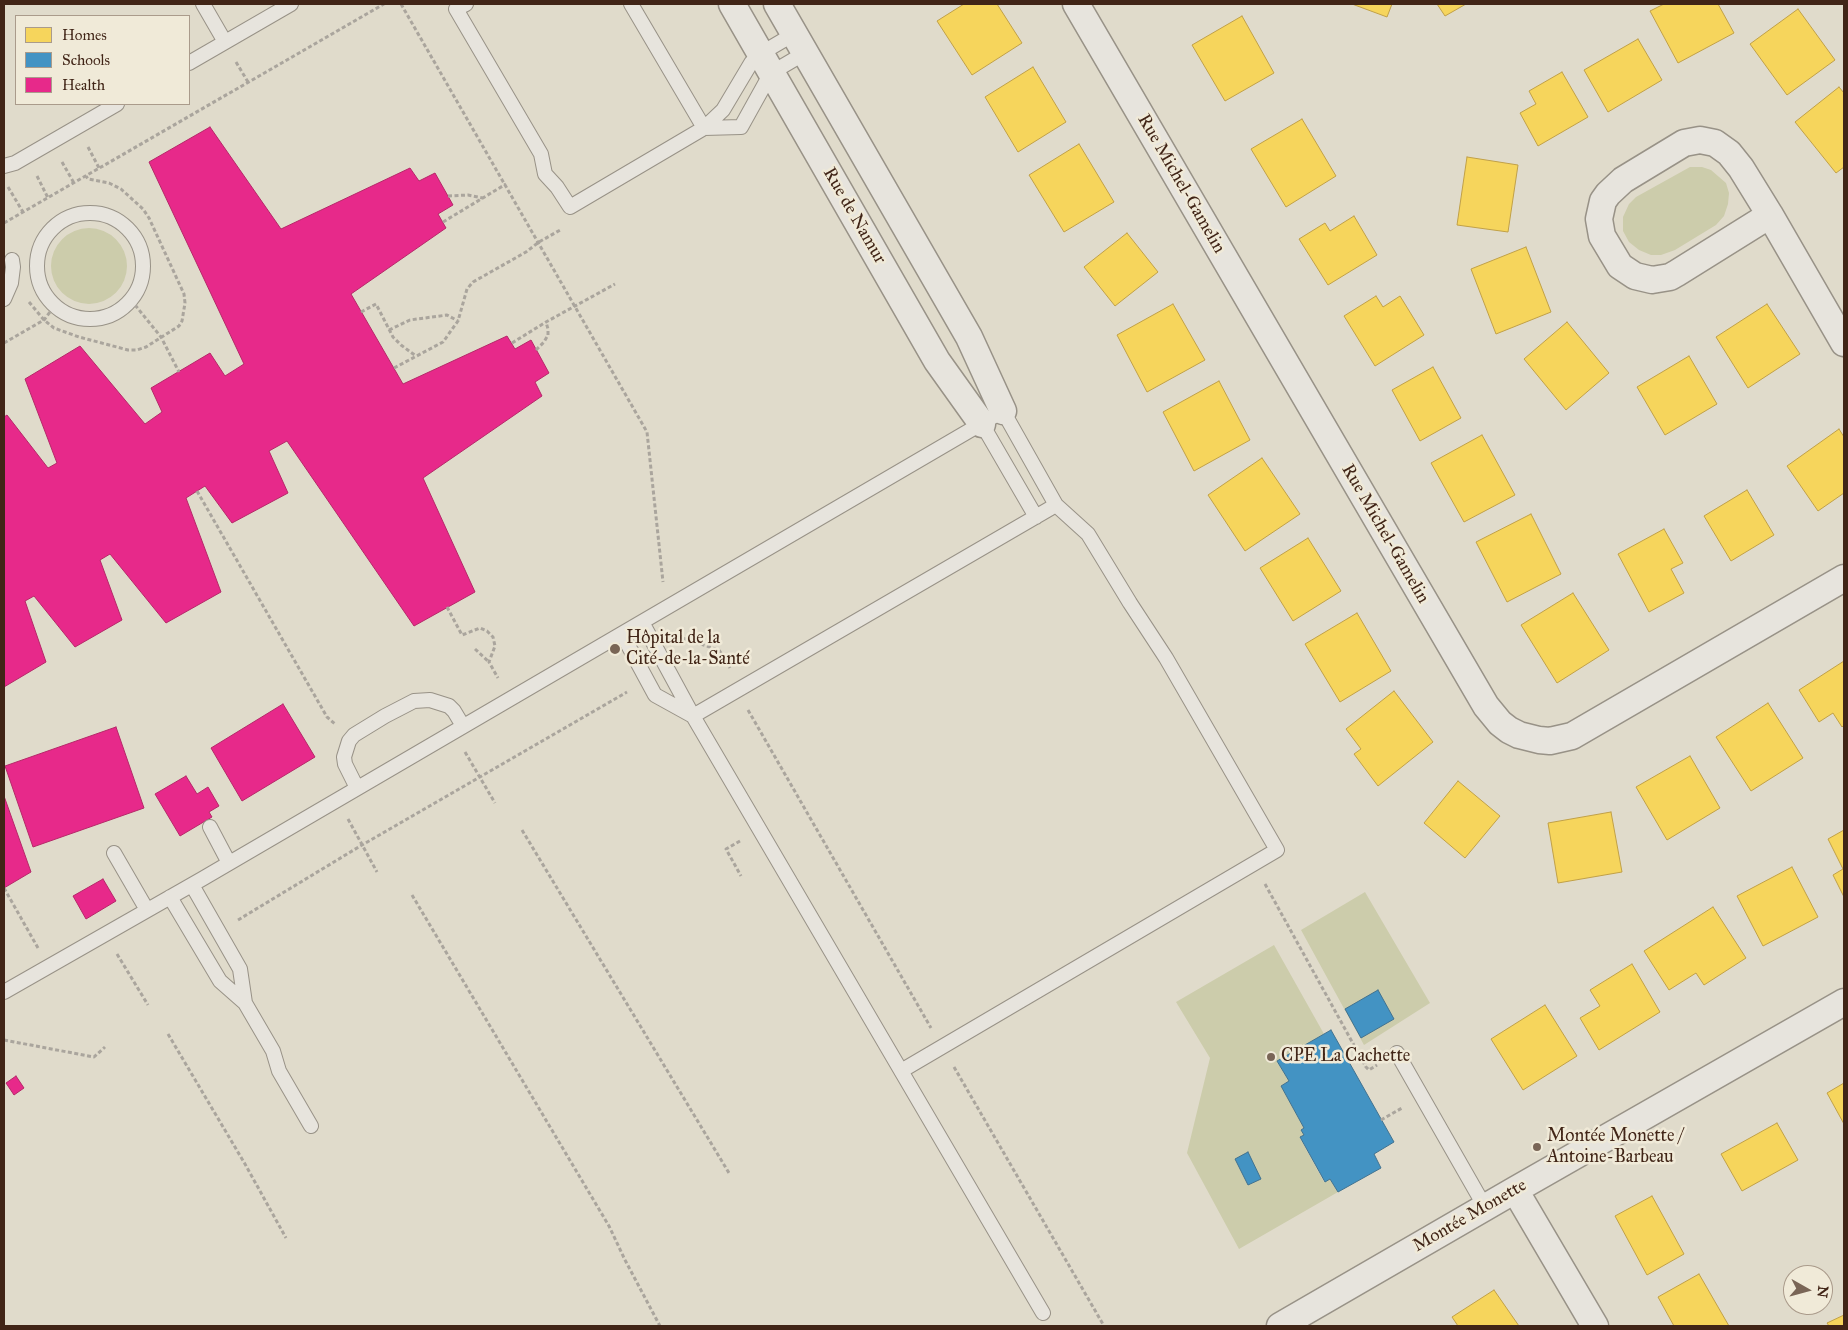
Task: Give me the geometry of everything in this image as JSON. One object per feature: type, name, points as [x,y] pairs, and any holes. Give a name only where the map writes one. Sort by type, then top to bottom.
[{"type":"street","name":"Rue de Namur","points":[[732,4],[937,361],[992,417]]},
{"type":"street","points":[[777,4],[969,338],[992,417]]},
{"type":"street","name":"Rue Michel-Gamelin","points":[[1076,4],[1486,706],[1504,726],[1519,735],[1539,740],[1550,741],[1572,736],[1844,578]]},
{"type":"street","points":[[1770,215],[1670,277],[1652,280],[1635,276],[1620,266],[1602,236],[1599,219],[1603,202],[1614,187],[1684,144],[1700,140],[1715,143],[1729,153],[1741,168],[1770,215],[1844,343]]},
{"type":"street","name":"Montée Monette","points":[[1280,1326],[1844,1002]]},
{"type":"street","points":[[1515,1190],[1595,1326]]},
{"type":"lane","points":[[203,4],[224,42]]},
{"type":"lane","points":[[190,62],[292,4]]},
{"type":"lane","points":[[631,4],[704,128]]},
{"type":"lane","points":[[459,6],[540,154],[545,174],[557,187],[570,207],[704,128],[723,110],[744,71],[765,64],[800,44]]},
{"type":"lane","points":[[704,128],[741,127],[765,64],[800,44]]},
{"type":"lane","points":[[4,166],[15,163],[115,105]]},
{"type":"lane","points":[[90,213],[106,216],[126,228],[140,248],[142,271],[139,286],[131,300],[112,314],[98,318],[75,316],[55,305],[41,286],[38,261],[44,240],[60,222],[82,214],[90,213]]},
{"type":"lane","points":[[8,261],[38,261]]},
{"type":"lane","points":[[4,299],[11,283],[13,267],[8,261]]},
{"type":"lane","points":[[901,1071],[1277,850],[1166,658],[1088,534],[1056,505],[992,417]]},
{"type":"lane","points":[[992,417],[1036,517]]},
{"type":"lane","points":[[4,992],[192,885],[992,417]]},
{"type":"lane","points":[[693,716],[1056,505]]},
{"type":"lane","points":[[642,622],[677,683],[693,716],[1042,1313]]},
{"type":"lane","points":[[622,634],[655,695],[693,716]]},
{"type":"lane","points":[[358,788],[345,764],[344,757],[349,741],[354,735],[391,712],[414,701],[430,700],[449,706],[463,726]]},
{"type":"lane","points":[[210,827],[229,863]]},
{"type":"lane","points":[[114,853],[147,910]]},
{"type":"lane","points":[[192,885],[240,969],[245,1003]]},
{"type":"lane","points":[[170,897],[220,981],[245,1003],[273,1051],[279,1071],[311,1126]]},
{"type":"lane","points":[[1397,1053],[1485,1207]]},
{"type":"path","points":[[4,223],[384,4]]},
{"type":"path","points":[[401,4],[647,432],[663,582]]},
{"type":"path","points":[[25,298],[44,320],[54,328],[128,350],[146,347],[179,326],[182,321],[185,303],[180,284],[146,213],[133,198],[121,189],[109,183],[88,179],[86,176]]},
{"type":"path","points":[[443,222],[506,184]]},
{"type":"path","points":[[448,196],[468,195],[483,198]]},
{"type":"path","points":[[394,368],[443,342],[458,321],[467,289],[472,282],[569,225]]},
{"type":"path","points":[[512,343],[614,284]]},
{"type":"path","points":[[131,300],[161,337],[179,372]]},
{"type":"path","points":[[362,312],[376,304],[389,330],[401,345],[416,356]]},
{"type":"path","points":[[4,343],[44,320],[55,305]]},
{"type":"path","points":[[389,330],[410,320],[447,314],[458,321]]},
{"type":"path","points":[[536,350],[548,335],[546,322]]},
{"type":"path","points":[[197,491],[327,717],[340,728]]},
{"type":"path","points":[[447,607],[462,634],[480,628],[487,631],[493,637],[495,646],[489,662]]},
{"type":"path","points":[[668,633],[719,650]]},
{"type":"path","points":[[475,649],[489,662],[498,678]]},
{"type":"path","points":[[237,920],[629,690]]},
{"type":"path","points":[[745,704],[934,1033]]},
{"type":"path","points":[[464,749],[495,803]]},
{"type":"path","points":[[347,816],[377,872]]},
{"type":"path","points":[[741,876],[726,849],[760,829]]},
{"type":"path","points":[[522,830],[729,1173]]},
{"type":"path","points":[[4,888],[38,949]]},
{"type":"path","points":[[412,895],[609,1226],[660,1326]]},
{"type":"path","points":[[1276,903],[1366,1067]]},
{"type":"path","points":[[116,951],[148,1005]]},
{"type":"path","points":[[168,1034],[245,1164],[286,1238]]},
{"type":"path","points":[[4,1040],[94,1057],[105,1047]]},
{"type":"path","points":[[952,1062],[1104,1326]]},
{"type":"path","points":[[1381,1120],[1409,1104]]},
{"type":"green space","points":[[1690,167],[1702,167],[1711,170],[1726,183],[1729,193],[1724,216],[1716,225],[1675,250],[1661,255],[1651,255],[1639,250],[1629,242],[1623,231],[1623,217],[1629,204],[1636,197]]},
{"type":"green space","points":[[82,228],[96,228],[110,234],[121,245],[125,251],[127,266],[125,281],[116,293],[104,302],[82,304],[68,298],[57,287],[51,273],[51,259],[57,245],[68,234]]},
{"type":"green space","points":[[1365,892],[1430,1003],[1364,1045],[1301,930]]},
{"type":"green space","points":[[1274,945],[1324,1034],[1277,1061],[1289,1081],[1281,1086],[1304,1128],[1301,1130],[1304,1135],[1300,1138],[1324,1182],[1330,1179],[1338,1192],[1239,1249],[1187,1153],[1210,1058],[1176,1002]]},
{"type":"building: Homes","points":[[964,4],[997,4],[1022,43],[972,75],[937,21]]},
{"type":"building: Homes","points":[[1352,4],[1392,4],[1387,17]]},
{"type":"building: Homes","points":[[1437,4],[1466,4],[1445,16]]},
{"type":"building: Homes","points":[[1664,4],[1718,4],[1734,33],[1678,63],[1650,11]]},
{"type":"building: Homes","points":[[1798,9],[1835,60],[1787,95],[1750,44]]},
{"type":"building: Homes","points":[[1242,16],[1274,73],[1225,101],[1192,45]]},
{"type":"building: Homes","points":[[1638,39],[1662,80],[1608,112],[1584,70]]},
{"type":"building: Homes","points":[[1033,67],[1066,122],[1018,152],[985,97]]},
{"type":"building: Homes","points":[[1562,72],[1588,117],[1538,146],[1520,113],[1536,104],[1529,91]]},
{"type":"building: Homes","points":[[1839,87],[1844,93],[1844,167],[1836,173],[1795,122]]},
{"type":"building: Homes","points":[[1302,119],[1336,176],[1286,207],[1251,149]]},
{"type":"building: Homes","points":[[1079,144],[1114,202],[1064,232],[1029,175]]},
{"type":"building: Homes","points":[[1467,157],[1518,165],[1508,232],[1457,225]]},
{"type":"building: Homes","points":[[1354,216],[1377,255],[1328,285],[1299,239],[1325,223],[1330,231]]},
{"type":"building: Homes","points":[[1127,233],[1158,272],[1115,306],[1084,267]]},
{"type":"building: Homes","points":[[1526,247],[1551,312],[1496,334],[1471,269]]},
{"type":"building: Homes","points":[[1376,296],[1383,307],[1400,296],[1424,335],[1375,366],[1344,316]]},
{"type":"building: Homes","points":[[1173,304],[1205,360],[1147,392],[1117,335]]},
{"type":"building: Homes","points":[[1767,304],[1800,354],[1748,388],[1716,337]]},
{"type":"building: Homes","points":[[1567,322],[1609,373],[1566,410],[1524,359]]},
{"type":"building: Homes","points":[[1689,356],[1717,404],[1665,435],[1637,387]]},
{"type":"building: Homes","points":[[1433,367],[1461,418],[1420,441],[1392,390]]},
{"type":"building: Homes","points":[[1219,381],[1250,440],[1194,471],[1163,412]]},
{"type":"building: Homes","points":[[1839,429],[1844,437],[1844,493],[1818,511],[1787,466]]},
{"type":"building: Homes","points":[[1482,435],[1515,495],[1464,522],[1431,463]]},
{"type":"building: Homes","points":[[1262,458],[1300,514],[1245,551],[1208,495]]},
{"type":"building: Homes","points":[[1747,490],[1774,535],[1731,561],[1704,516]]},
{"type":"building: Homes","points":[[1531,514],[1561,574],[1507,602],[1476,542]]},
{"type":"building: Homes","points":[[1664,529],[1683,563],[1671,569],[1684,593],[1649,612],[1618,554]]},
{"type":"building: Homes","points":[[1308,538],[1341,591],[1293,621],[1260,568]]},
{"type":"building: Homes","points":[[1573,593],[1609,650],[1557,683],[1521,625]]},
{"type":"building: Homes","points":[[1357,613],[1391,671],[1340,702],[1305,644]]},
{"type":"building: Homes","points":[[1844,661],[1844,725],[1842,727],[1833,713],[1819,722],[1799,690]]},
{"type":"building: Homes","points":[[1394,691],[1433,742],[1378,786],[1354,754],[1361,749],[1346,729]]},
{"type":"building: Homes","points":[[1768,703],[1803,758],[1751,791],[1716,737]]},
{"type":"building: Homes","points":[[1690,756],[1720,808],[1667,840],[1636,787]]},
{"type":"building: Homes","points":[[1458,781],[1500,816],[1465,858],[1424,823]]},
{"type":"building: Homes","points":[[1611,812],[1622,872],[1558,883],[1548,823]]},
{"type":"building: Homes","points":[[1844,830],[1844,897],[1833,875],[1843,869],[1828,839]]},
{"type":"building: Homes","points":[[1792,867],[1818,917],[1763,946],[1737,896]]},
{"type":"building: Homes","points":[[1713,907],[1746,958],[1704,985],[1696,973],[1669,990],[1644,951]]},
{"type":"building: Homes","points":[[1632,964],[1660,1012],[1599,1050],[1580,1018],[1600,1006],[1590,990]]},
{"type":"building: Homes","points":[[1545,1005],[1577,1056],[1523,1090],[1491,1039]]},
{"type":"building: Homes","points":[[1844,1083],[1844,1124],[1827,1093]]},
{"type":"building: Homes","points":[[1777,1123],[1798,1160],[1742,1191],[1721,1154]]},
{"type":"building: Homes","points":[[1652,1196],[1684,1254],[1647,1275],[1615,1216]]},
{"type":"building: Homes","points":[[1699,1274],[1729,1326],[1674,1326],[1658,1297]]},
{"type":"building: Homes","points":[[1494,1290],[1519,1326],[1458,1326],[1452,1317]]},
{"type":"building: Homes","points":[[1844,1315],[1844,1326],[1829,1326],[1827,1323]]},
{"type":"building: Schools","points":[[1378,990],[1394,1019],[1361,1038],[1345,1009]]},
{"type":"building: Schools","points":[[1331,1030],[1394,1142],[1374,1154],[1381,1168],[1338,1192],[1330,1179],[1325,1182],[1300,1137],[1304,1135],[1301,1130],[1304,1128],[1281,1086],[1289,1081],[1277,1061]]},
{"type":"building: Schools","points":[[1248,1152],[1261,1179],[1248,1185],[1235,1159]]},
{"type":"building: Health","points":[[210,127],[281,229],[410,168],[419,181],[435,173],[453,205],[438,214],[446,228],[351,294],[403,384],[507,336],[515,349],[531,340],[549,373],[535,382],[542,396],[423,478],[475,592],[414,626],[287,441],[269,451],[288,493],[232,523],[205,486],[186,498],[221,592],[166,623],[110,554],[100,560],[122,620],[75,647],[34,596],[25,601],[46,662],[4,687],[4,417],[7,415],[48,468],[57,463],[25,379],[80,346],[145,424],[162,412],[151,388],[210,353],[225,376],[244,364],[149,162]]},
{"type":"building: Health","points":[[283,704],[315,757],[242,801],[211,748]]},
{"type":"building: Health","points":[[116,727],[144,808],[33,847],[5,766]]},
{"type":"building: Health","points":[[186,776],[197,794],[208,787],[219,806],[209,812],[212,817],[180,836],[155,794]]},
{"type":"building: Health","points":[[4,796],[31,872],[4,888]]},
{"type":"building: Health","points":[[103,879],[116,901],[86,919],[73,896]]},
{"type":"building: Health","points":[[16,1076],[24,1088],[14,1095],[6,1083]]},
{"type":"place","name":"Hôpital de la Cité-de-la-Santé","points":[[615,649]]},
{"type":"place","name":"CPE La Cachette","points":[[1271,1057]]},
{"type":"place","name":"Montée Monette / Antoine-Barbeau","points":[[1537,1147]]}]
